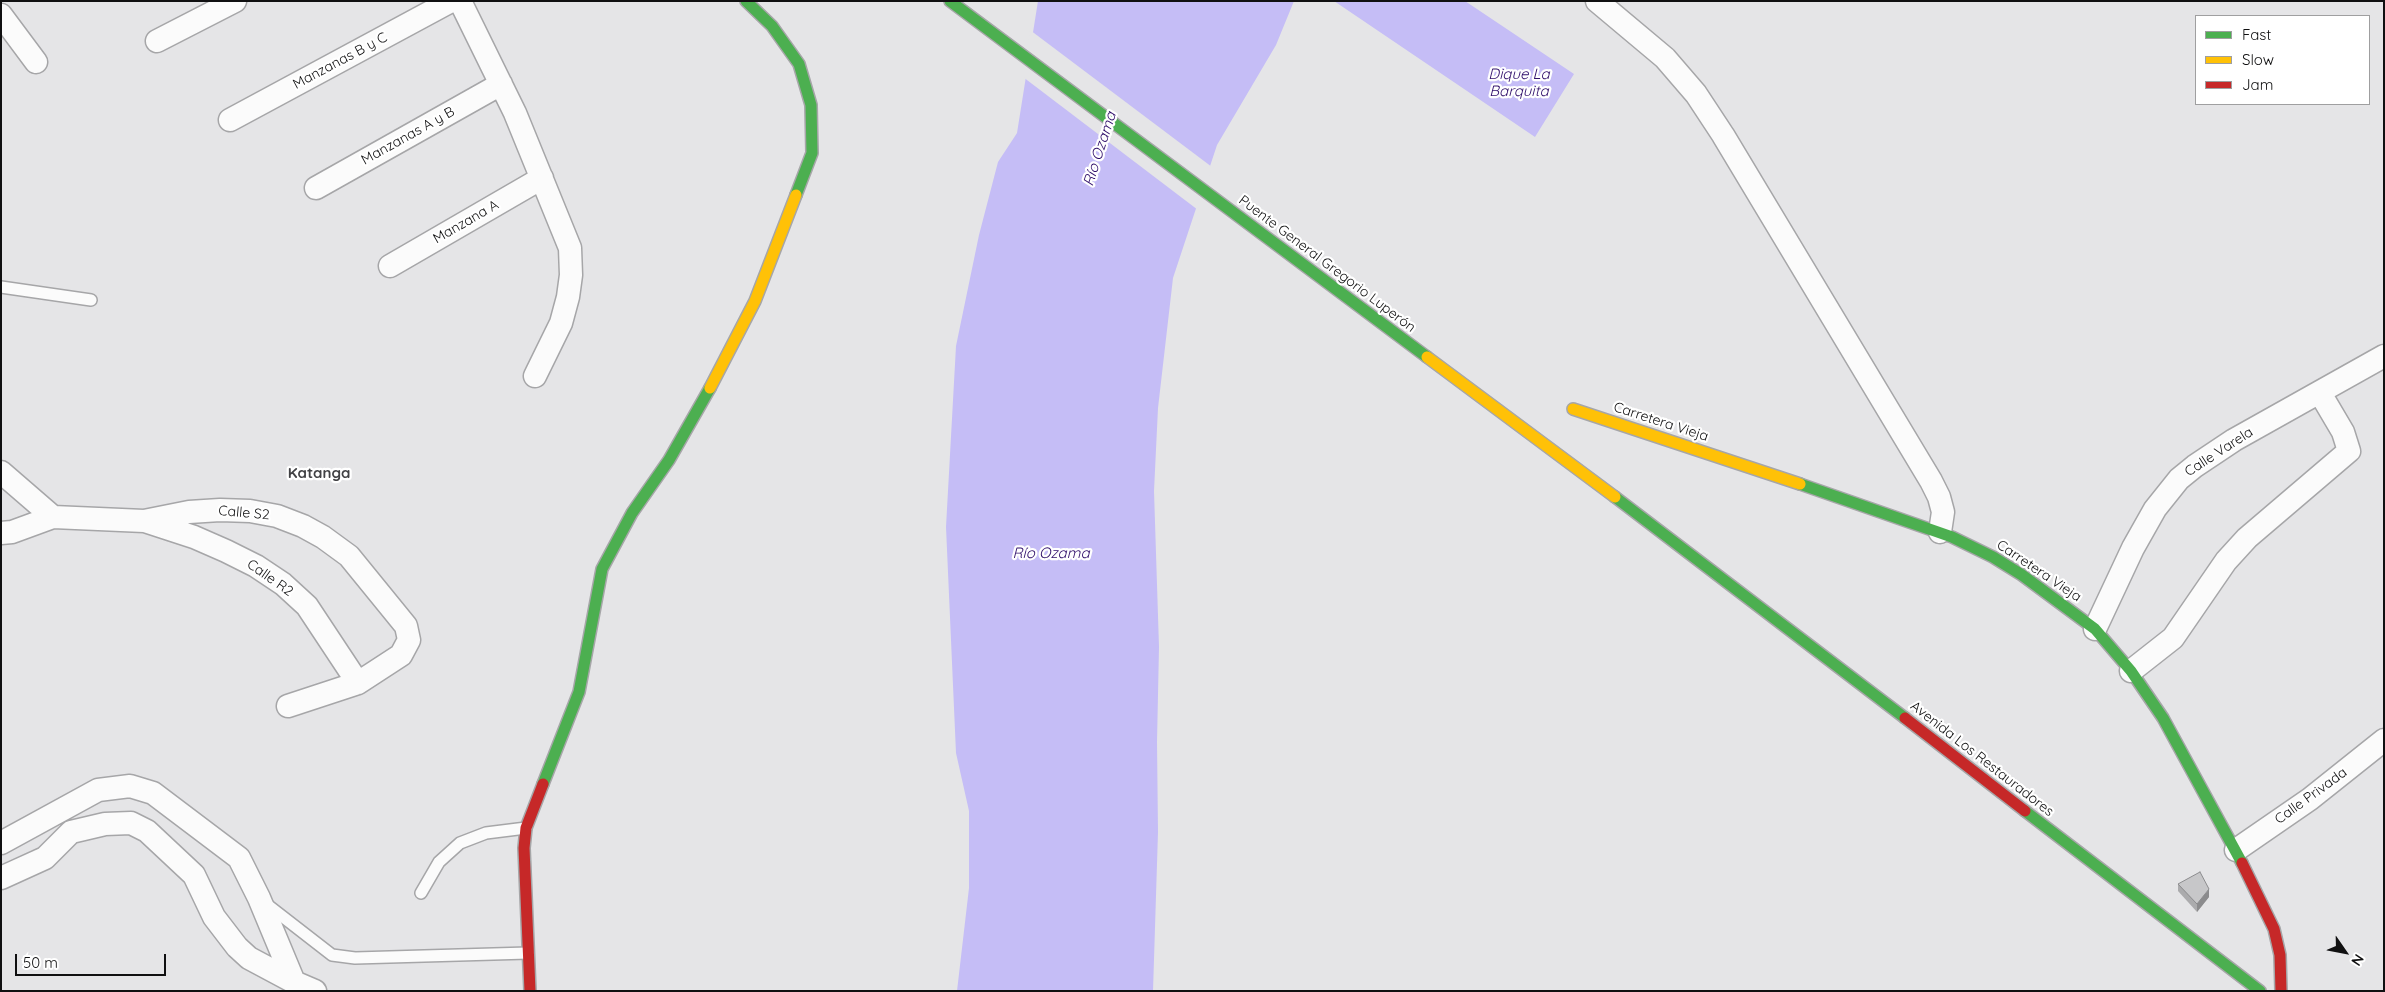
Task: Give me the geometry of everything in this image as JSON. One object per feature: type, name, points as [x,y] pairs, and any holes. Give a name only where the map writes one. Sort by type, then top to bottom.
[{"type":"street","points":[[157,41],[235,1]]},
{"type":"street","name":"Manzanas B y C","points":[[230,120],[451,1]]},
{"type":"street","points":[[460,1],[501,84],[570,248],[571,275],[568,298],[561,323],[535,376]]},
{"type":"street","points":[[530,991],[524,848],[526,828],[579,692],[602,569],[632,513],[669,460],[724,364],[755,301],[812,153],[811,105],[799,64],[772,26],[746,1]]},
{"type":"street","name":"Puente General Gregorio Luperón","points":[[950,1],[1686,550]]},
{"type":"street","points":[[1597,1],[1665,58],[1696,94],[1723,135],[1939,496],[1943,512],[1940,532]]},
{"type":"street","points":[[1,15],[36,62]]},
{"type":"street","name":"Manzanas A y B","points":[[316,188],[501,84]]},
{"type":"street","name":"Manzana A","points":[[390,266],[542,178]]},
{"type":"street","name":"Calle Varela","points":[[2095,629],[2133,548],[2155,509],[2179,480],[2195,466],[2234,440],[2384,356]]},
{"type":"street","points":[[2131,671],[2173,638],[2226,561],[2247,538],[2350,451],[2343,432],[2320,393]]},
{"type":"street","name":"Carretera Vieja","points":[[1573,409],[1781,477],[1940,532],[1993,557],[2022,575],[2095,629],[2131,671],[2163,718],[2236,850],[2274,929],[2280,955],[2281,991]]},
{"type":"street","points":[[1,472],[53,516]]},
{"type":"street","name":"Calle S2","points":[[144,521],[189,512],[242,510],[277,516],[303,526],[323,537],[348,556],[406,626],[409,640],[400,655],[358,683]]},
{"type":"street","points":[[1,533],[12,532],[53,516],[144,521]]},
{"type":"street","name":"Calle R2","points":[[144,521],[194,537],[226,551],[256,566],[283,584],[307,606],[358,683]]},
{"type":"street","name":"Avenida Los Restauradores","points":[[1686,550],[2260,991]]},
{"type":"street","points":[[288,706],[358,683]]},
{"type":"street","name":"Calle Privada","points":[[2236,850],[2310,799],[2384,740]]},
{"type":"street","points":[[1,843],[98,790],[130,786],[153,793],[239,858],[259,898],[294,982]]},
{"type":"street","points":[[1,878],[45,858],[71,832],[105,824],[131,824],[147,831],[194,875],[214,918],[237,947],[249,958],[315,991]]},
{"type":"lane","points":[[1,287],[91,300]]},
{"type":"lane","points":[[421,893],[438,862],[460,843],[486,834],[526,828]]},
{"type":"lane","points":[[259,898],[332,955],[355,958],[528,953]]},
{"type":"water","name":"Río Ozama","points":[[1038,1],[1294,1],[1276,45],[1217,145],[1173,278],[1158,408],[1154,491],[1159,647],[1158,832],[1153,991],[957,991],[969,888],[969,811],[956,753],[946,527],[956,346],[979,235],[998,162],[1017,133]]},
{"type":"water","name":"Dique La Barquita","points":[[1334,1],[1465,1],[1574,74],[1535,137]]},
{"type":"pier","points":[[1030,30],[1212,167],[1198,210],[1023,77]]},
{"type":"building","points":[[2200,872],[2209,889],[2197,904],[2178,884]]},
{"type":"traffic: fast","points":[[746,1],[772,26],[799,64],[811,105],[812,153],[796,195]]},
{"type":"traffic: fast","points":[[950,1],[1427,357]]},
{"type":"traffic: fast","points":[[543,784],[579,692],[602,569],[632,513],[669,460],[710,388]]},
{"type":"traffic: fast","points":[[1800,484],[1952,537],[1993,557],[2022,575],[2095,629],[2131,671],[2163,718],[2242,863]]},
{"type":"traffic: fast","points":[[1615,497],[1905,718]]},
{"type":"traffic: fast","points":[[2025,811],[2260,991]]},
{"type":"traffic: slow","points":[[710,388],[755,301],[796,195]]},
{"type":"traffic: slow","points":[[1427,357],[1615,497]]},
{"type":"traffic: slow","points":[[1573,409],[1800,484]]},
{"type":"traffic: jam","points":[[1905,718],[2025,811]]},
{"type":"traffic: jam","points":[[530,991],[524,848],[526,828],[543,784]]},
{"type":"traffic: jam","points":[[2242,863],[2274,929],[2280,955],[2281,991]]},
{"type":"district","name":"Katanga","points":[[319,473]]}]
